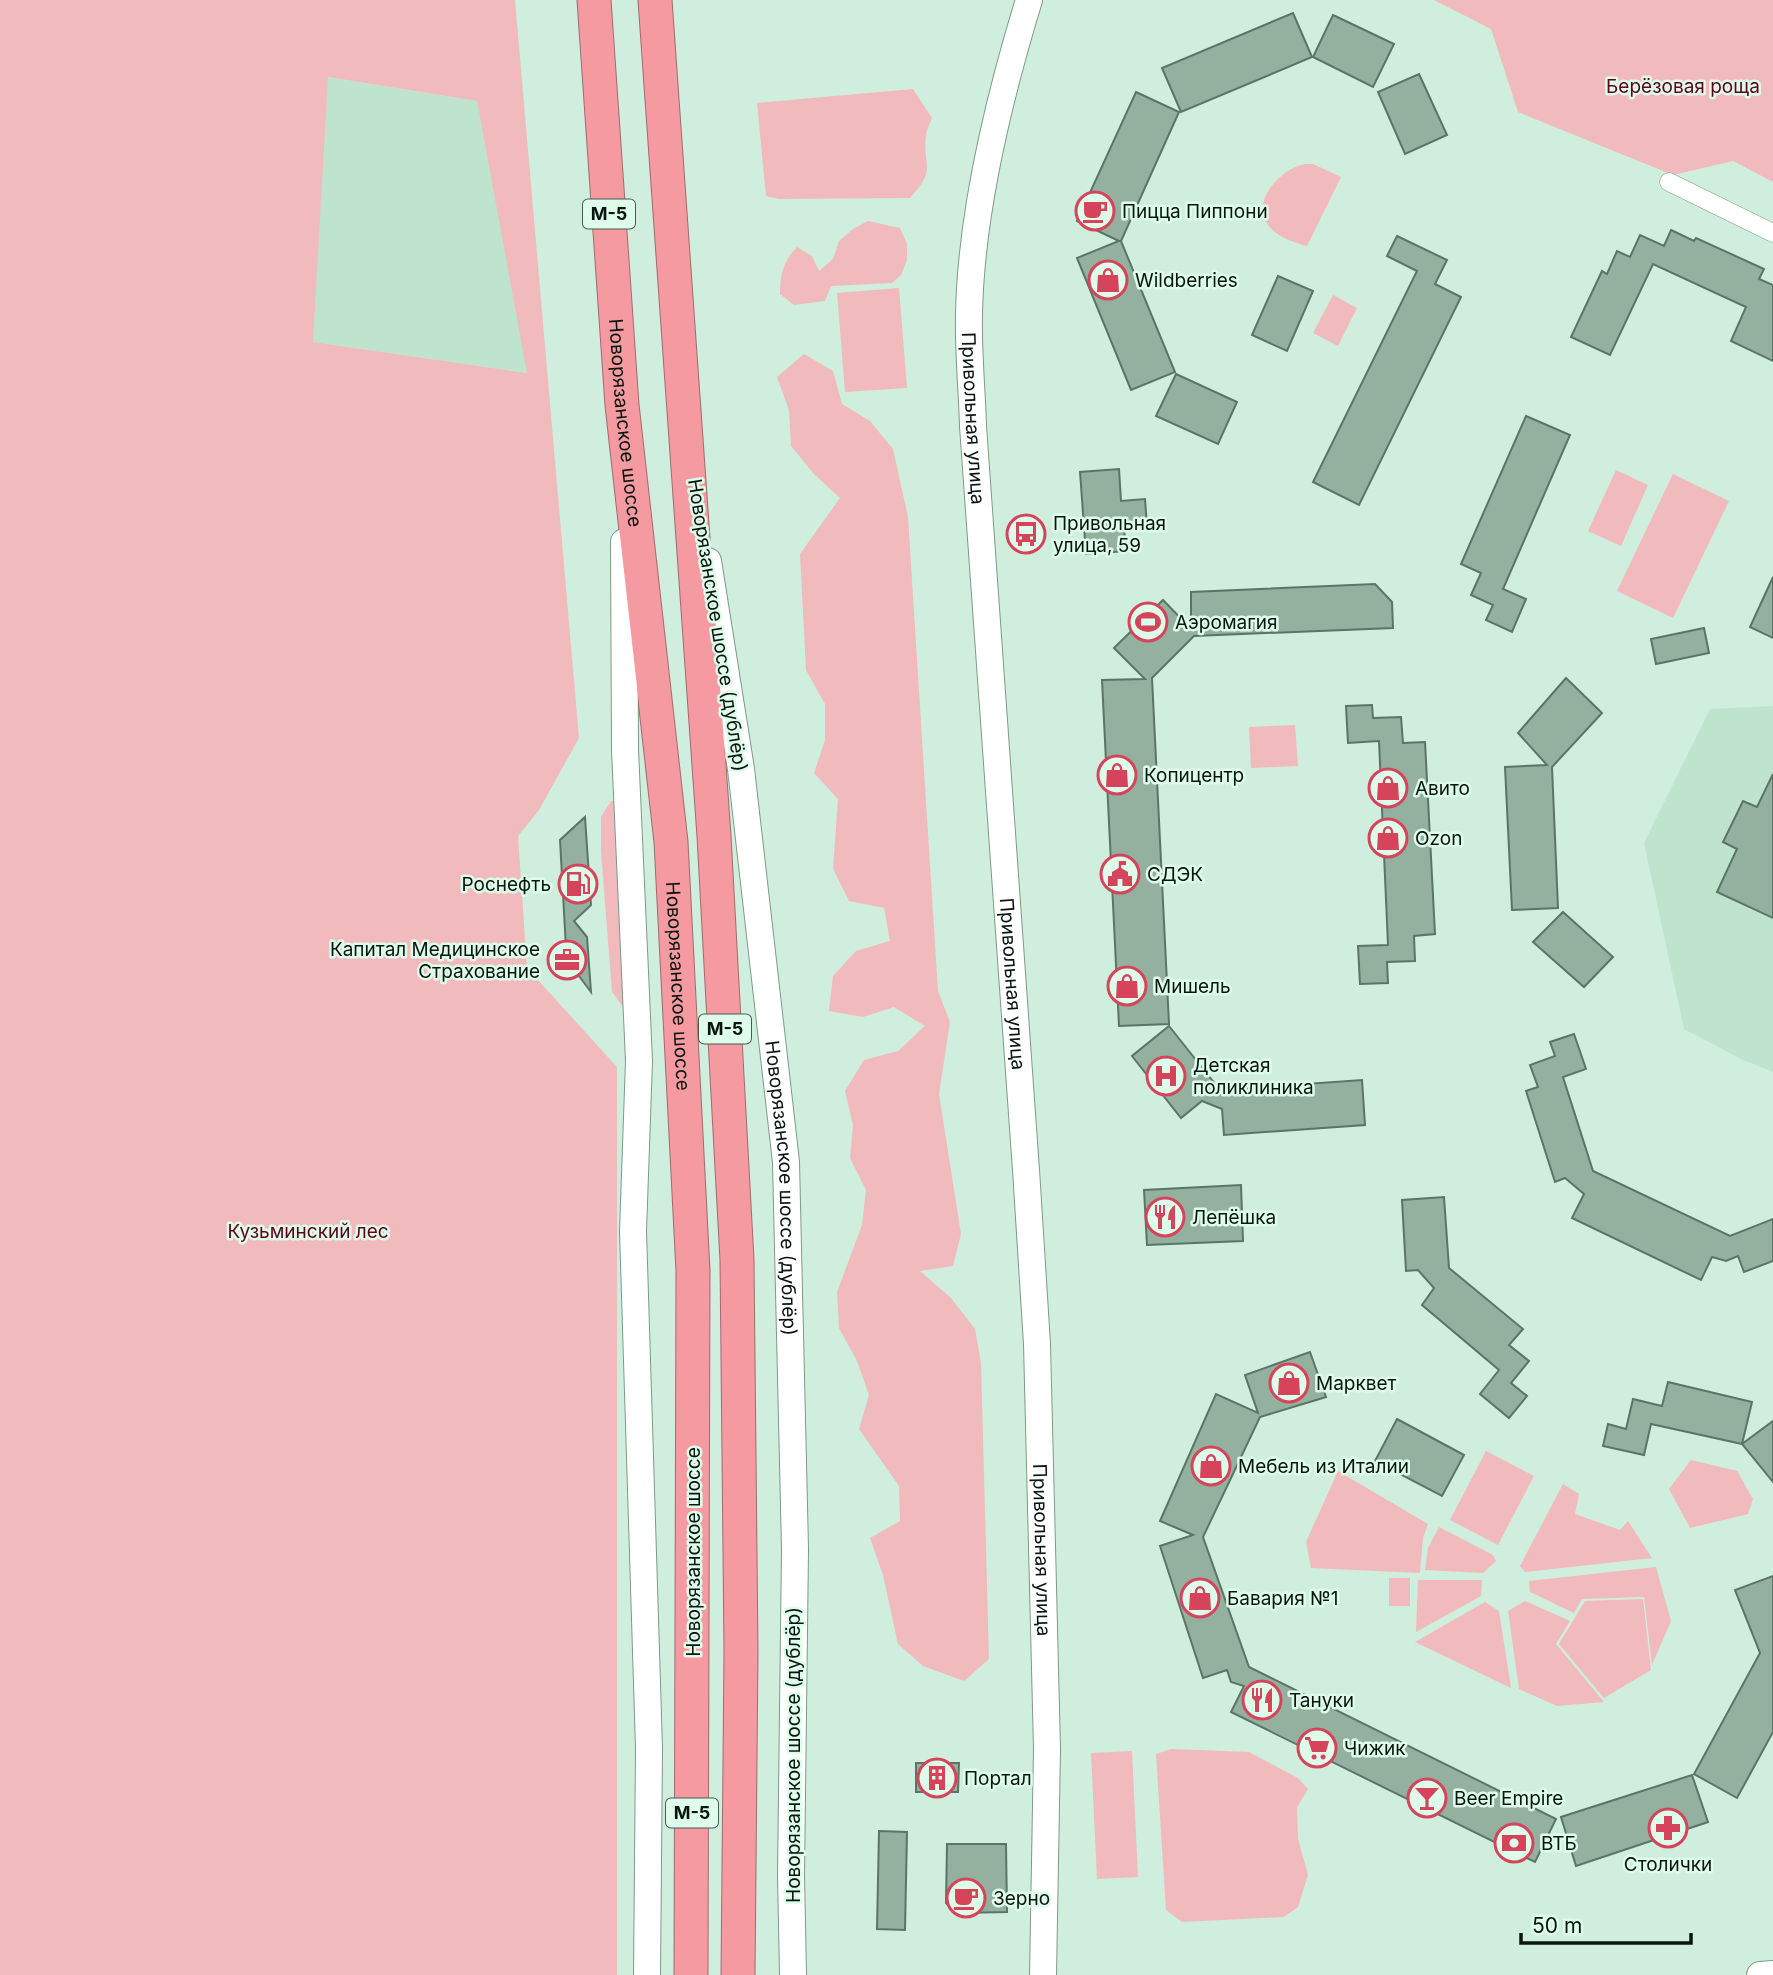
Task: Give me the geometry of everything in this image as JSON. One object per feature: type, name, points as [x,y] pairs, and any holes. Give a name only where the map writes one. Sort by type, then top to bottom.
[{"type":"highway","name":"Новорязанское шоссе","points":[[594,0],[624,428],[671,842],[693,1271],[691,1975]]},
{"type":"highway","name":"М-5","points":[[655,0],[715,836],[737,1260],[740,1652],[738,1975]]},
{"type":"main road","name":"Привольная улица","points":[[1029,0],[1007,71],[986,176],[974,245],[969,314],[973,426],[1027,1170],[1037,1344],[1047,1749],[1043,1975]]},
{"type":"main road","name":"Новорязанское шоссе (дублёр)","points":[[684,408],[741,769],[786,1162],[795,1549],[791,1875],[793,1975]]},
{"type":"main road","points":[[624,428],[625,750],[639,1061],[633,1231],[649,1748],[647,1975]]},
{"type":"main road","points":[[1760,1975],[1773,1974]]},
{"type":"street","points":[[1669,182],[1773,233]]},
{"type":"shaded area","points":[[327,77],[477,101],[528,373],[313,342]]},
{"type":"shaded area","points":[[1773,706],[1773,1072],[1741,1059],[1684,1029],[1644,843],[1710,709]]},
{"type":"green space","name":"Кузьминский лес","points":[[0,0],[515,0],[579,738],[539,810],[518,836],[527,968],[617,1067],[617,1975],[0,1975]],"holes":[[[328,77],[477,101],[527,373],[313,342]]]},
{"type":"green space","name":"Берёзовая роща","points":[[1434,0],[1773,0],[1773,182],[1733,161],[1673,175],[1518,112],[1491,29]]},
{"type":"green space","points":[[913,89],[932,118],[926,135],[926,173],[919,188],[910,198],[779,199],[766,196],[757,103]]},
{"type":"green space","points":[[1305,164],[1313,164],[1341,177],[1307,246],[1276,233],[1263,215],[1266,196],[1278,178]]},
{"type":"green space","points":[[868,221],[900,228],[907,244],[907,260],[901,275],[892,283],[831,286],[825,301],[794,305],[780,294],[783,269],[797,247],[812,256],[819,271],[833,259],[839,241]]},
{"type":"green space","points":[[899,288],[907,388],[845,392],[837,293]]},
{"type":"green space","points":[[1333,295],[1357,308],[1338,346],[1313,333]]},
{"type":"green space","points":[[804,354],[833,371],[842,404],[870,421],[893,449],[908,517],[938,991],[950,1022],[939,1094],[961,1234],[953,1266],[920,1271],[951,1298],[975,1329],[981,1363],[989,1659],[964,1681],[923,1666],[898,1644],[883,1575],[870,1538],[900,1521],[899,1486],[859,1429],[869,1395],[857,1361],[839,1328],[837,1292],[862,1225],[866,1190],[850,1158],[853,1125],[845,1091],[864,1060],[898,1051],[925,1026],[894,1007],[863,1017],[829,1011],[833,976],[856,951],[890,941],[884,908],[849,901],[833,869],[838,799],[814,773],[825,740],[825,704],[806,670],[800,554],[840,498],[814,474],[791,446],[789,410],[777,377]]},
{"type":"green space","points":[[1616,470],[1648,485],[1621,546],[1588,531]]},
{"type":"green space","points":[[1673,474],[1729,501],[1673,618],[1617,591]]},
{"type":"green space","points":[[1295,725],[1298,766],[1251,768],[1249,727]]},
{"type":"green space","points":[[611,801],[615,801],[626,1011],[612,992],[601,851],[601,817]]},
{"type":"green space","points":[[1486,1451],[1534,1476],[1498,1545],[1450,1520]]},
{"type":"green space","points":[[1691,1460],[1737,1471],[1753,1499],[1748,1514],[1690,1528],[1669,1489]]},
{"type":"green space","points":[[1338,1471],[1428,1524],[1423,1538],[1420,1573],[1311,1568],[1306,1542]]},
{"type":"green space","points":[[1563,1484],[1579,1494],[1575,1514],[1620,1530],[1628,1521],[1652,1558],[1525,1572],[1520,1566]]},
{"type":"green space","points":[[1439,1527],[1493,1555],[1496,1561],[1483,1573],[1425,1570],[1428,1548]]},
{"type":"green space","points":[[1656,1567],[1671,1621],[1652,1665],[1644,1597],[1582,1599],[1574,1613],[1530,1592],[1529,1581]]},
{"type":"green space","points":[[1389,1578],[1410,1578],[1410,1606],[1389,1606]]},
{"type":"green space","points":[[1418,1580],[1482,1580],[1481,1596],[1416,1632]]},
{"type":"green space","points":[[1643,1599],[1651,1670],[1604,1698],[1559,1644],[1585,1601]]},
{"type":"green space","points":[[1525,1601],[1570,1621],[1556,1644],[1604,1702],[1557,1706],[1519,1689],[1508,1611]]},
{"type":"green space","points":[[1485,1602],[1499,1611],[1511,1688],[1415,1642]]},
{"type":"green space","points":[[1171,1749],[1249,1752],[1298,1778],[1308,1789],[1297,1807],[1298,1839],[1308,1875],[1298,1907],[1284,1917],[1182,1922],[1166,1910],[1156,1754]]},
{"type":"green space","points":[[1132,1751],[1138,1877],[1097,1879],[1091,1753]]},
{"type":"building","points":[[1293,13],[1312,57],[1181,112],[1162,68]]},
{"type":"building","points":[[1333,15],[1394,44],[1373,87],[1313,57]]},
{"type":"building","points":[[1419,74],[1447,135],[1405,154],[1378,92]]},
{"type":"building","points":[[1136,92],[1179,112],[1121,241],[1175,372],[1131,390],[1077,258],[1119,241],[1077,221]]},
{"type":"building","points":[[1671,230],[1694,241],[1696,238],[1764,269],[1759,279],[1773,285],[1773,361],[1731,341],[1746,307],[1653,264],[1610,355],[1571,337],[1602,271],[1607,274],[1617,251],[1630,257],[1640,235],[1664,246]]},
{"type":"building","points":[[1397,236],[1447,260],[1435,284],[1461,297],[1359,505],[1313,482],[1417,271],[1387,256]]},
{"type":"building","points":[[1278,276],[1313,291],[1287,351],[1252,335]]},
{"type":"building","points":[[1176,374],[1237,402],[1218,444],[1156,416]]},
{"type":"building","points":[[1526,416],[1570,435],[1503,589],[1526,599],[1512,632],[1486,620],[1493,605],[1471,595],[1481,573],[1461,564]]},
{"type":"building","points":[[1119,469],[1121,501],[1145,499],[1147,526],[1124,528],[1126,551],[1086,554],[1080,472]]},
{"type":"building","points":[[1773,577],[1773,638],[1750,627]]},
{"type":"building","points":[[1375,584],[1392,602],[1393,628],[1194,636],[1152,678],[1169,1024],[1119,1026],[1102,680],[1145,679],[1114,648],[1163,600],[1191,629],[1191,592]]},
{"type":"building","points":[[1704,628],[1709,653],[1656,664],[1651,639]]},
{"type":"building","points":[[1566,678],[1602,713],[1552,767],[1558,908],[1512,910],[1505,767],[1547,765],[1518,733]]},
{"type":"building","points":[[1372,705],[1373,718],[1401,717],[1403,743],[1425,742],[1435,934],[1414,936],[1415,961],[1387,962],[1388,983],[1360,984],[1358,946],[1388,945],[1379,741],[1348,743],[1346,706]]},
{"type":"building","points":[[1773,774],[1773,918],[1717,892],[1737,849],[1723,842],[1743,801],[1757,807]]},
{"type":"building","points":[[585,817],[591,905],[574,921],[587,937],[591,992],[561,952],[566,948],[560,840]]},
{"type":"building","points":[[1563,912],[1613,957],[1584,987],[1533,942]]},
{"type":"building","points":[[1169,1026],[1220,1090],[1362,1080],[1365,1125],[1224,1135],[1222,1109],[1202,1101],[1181,1118],[1132,1056]]},
{"type":"building","points":[[1574,1034],[1586,1069],[1563,1077],[1593,1171],[1730,1236],[1773,1219],[1773,1261],[1744,1272],[1738,1256],[1726,1261],[1712,1257],[1701,1280],[1572,1218],[1584,1194],[1565,1178],[1555,1182],[1526,1091],[1538,1087],[1530,1065],[1555,1056],[1550,1042]]},
{"type":"building","points":[[1241,1185],[1243,1241],[1147,1245],[1144,1190]]},
{"type":"building","points":[[1444,1197],[1449,1268],[1523,1329],[1509,1345],[1529,1361],[1511,1383],[1527,1396],[1509,1418],[1480,1394],[1499,1370],[1422,1305],[1434,1288],[1418,1270],[1406,1271],[1402,1200]]},
{"type":"building","points":[[1310,1352],[1326,1397],[1260,1417],[1203,1537],[1249,1667],[1556,1819],[1535,1862],[1231,1712],[1244,1686],[1231,1682],[1227,1670],[1203,1678],[1160,1546],[1193,1535],[1160,1521],[1216,1394],[1258,1413],[1245,1375]]},
{"type":"building","points":[[1668,1382],[1752,1402],[1742,1444],[1651,1424],[1644,1455],[1603,1446],[1608,1424],[1626,1429],[1633,1399],[1662,1406]]},
{"type":"building","points":[[1397,1419],[1464,1455],[1442,1496],[1375,1461]]},
{"type":"building","points":[[1773,1421],[1773,1482],[1742,1444]]},
{"type":"building","points":[[1773,1576],[1773,1732],[1737,1798],[1694,1774],[1760,1653],[1735,1590]]},
{"type":"building","name":"Портал","points":[[916,1763],[959,1763],[958,1792],[916,1792]]},
{"type":"building","points":[[1692,1775],[1708,1822],[1576,1866],[1561,1817]]},
{"type":"building","points":[[879,1831],[907,1832],[905,1930],[877,1929]]},
{"type":"building","points":[[947,1844],[1006,1844],[1007,1912],[957,1913],[946,1903]]},
{"type":"place","name":"Пицца Пиппони","points":[[1095,211]]},
{"type":"place","name":"Wildberries","points":[[1108,280]]},
{"type":"place","name":"Привольная улица, 59","points":[[1026,534]]},
{"type":"place","name":"Аэромагия","points":[[1148,622]]},
{"type":"place","name":"Копицентр","points":[[1117,775]]},
{"type":"place","name":"Авито","points":[[1388,788]]},
{"type":"place","name":"Ozon","points":[[1388,838]]},
{"type":"place","name":"СДЭК","points":[[1120,874]]},
{"type":"place","name":"Роснефть","points":[[578,884]]},
{"type":"place","name":"Капитал Медицинское Страхование","points":[[567,960]]},
{"type":"place","name":"Мишель","points":[[1127,986]]},
{"type":"place","name":"Детская поликлиника","points":[[1166,1076]]},
{"type":"place","name":"Лепёшка","points":[[1165,1217]]},
{"type":"place","name":"Марквет","points":[[1289,1383]]},
{"type":"place","name":"Мебель из Италии","points":[[1211,1466]]},
{"type":"place","name":"Бавария №1","points":[[1200,1598]]},
{"type":"place","name":"Тануки","points":[[1262,1700]]},
{"type":"place","name":"Чижик","points":[[1317,1748]]},
{"type":"place","name":"Портал","points":[[937,1778]]},
{"type":"place","name":"Beer Empire","points":[[1427,1798]]},
{"type":"place","name":"Столички","points":[[1668,1828]]},
{"type":"place","name":"ВТБ","points":[[1514,1843]]},
{"type":"place","name":"Зерно","points":[[966,1898]]}]
